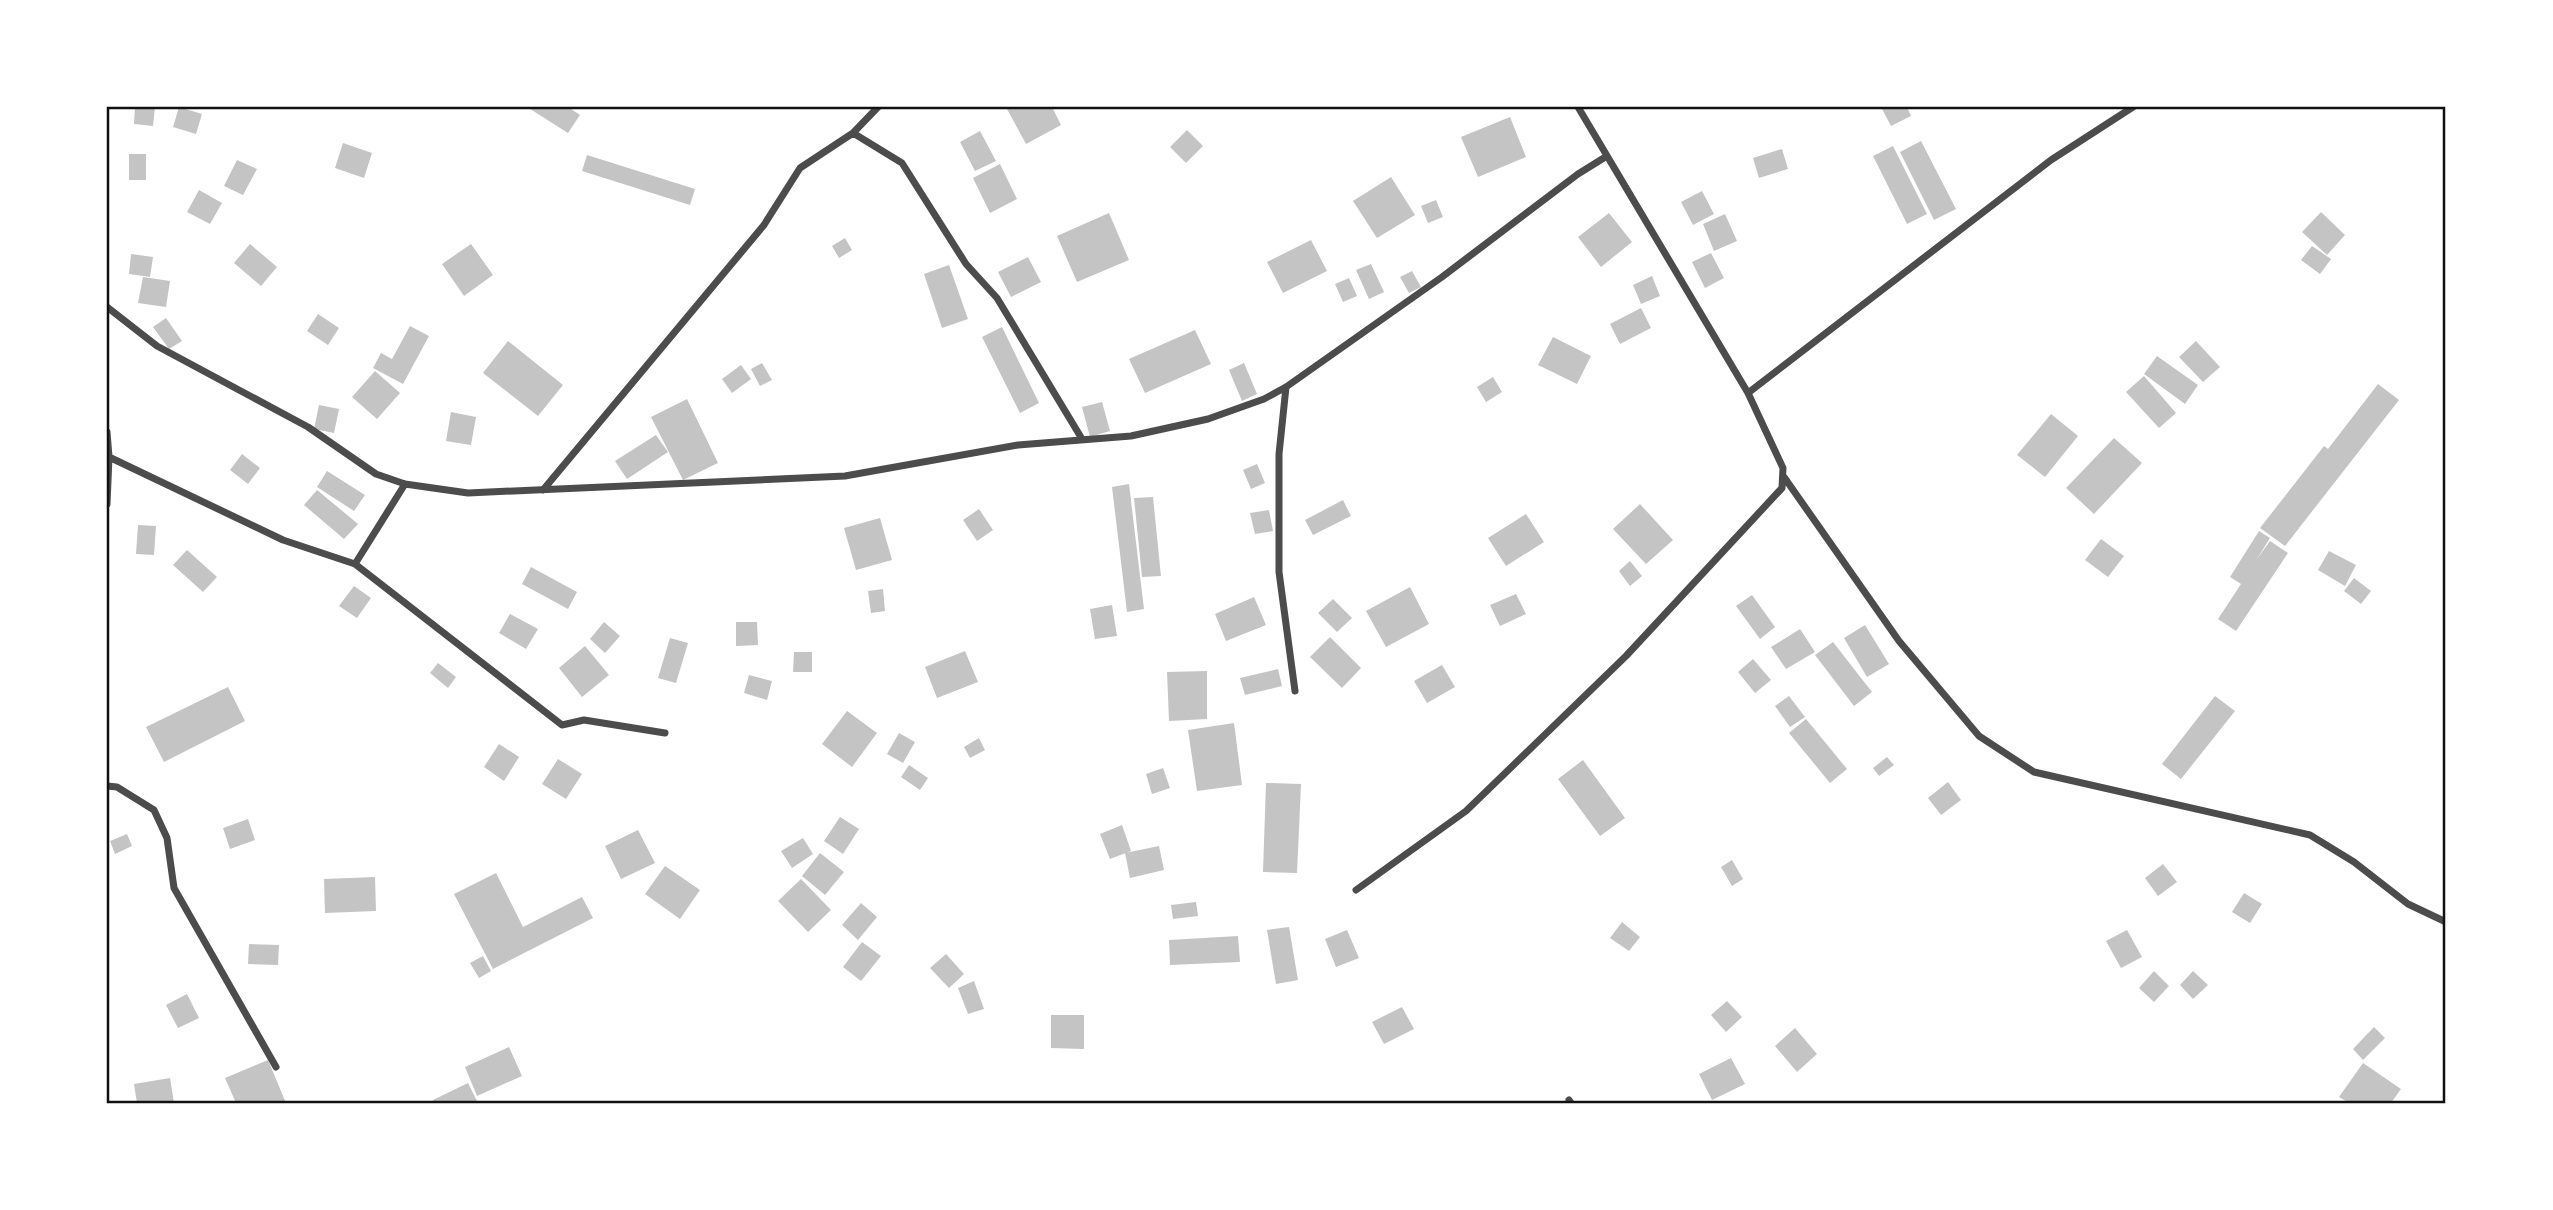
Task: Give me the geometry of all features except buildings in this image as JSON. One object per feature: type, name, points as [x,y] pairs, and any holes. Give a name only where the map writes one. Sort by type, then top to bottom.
[{"type":"street","points":[[543,490],[764,225],[800,167],[853,133],[878,107]]},
{"type":"street","points":[[1356,890],[1466,811],[1626,656],[1782,488],[1783,468],[1748,393],[1578,107]]},
{"type":"street","points":[[1748,393],[2051,160],[2133,107]]},
{"type":"street","points":[[853,133],[902,163],[966,264],[997,298],[1082,439]]},
{"type":"street","points":[[107,307],[157,346],[308,428],[376,474],[405,484],[468,493],[845,476],[1018,445],[1131,436],[1208,419],[1264,399],[1286,387],[1441,277],[1578,174],[1607,156]]},
{"type":"street","points":[[1286,387],[1279,454],[1278,561],[1295,691]]},
{"type":"street","points":[[107,432],[107,504]]},
{"type":"street","points":[[109,457],[283,540],[355,564],[562,725],[584,720],[665,733]]},
{"type":"street","points":[[1784,477],[1899,641],[1979,736],[2034,772],[2310,835],[2354,862],[2408,904],[2446,922]]},
{"type":"street","points":[[355,564],[405,484]]},
{"type":"street","points":[[107,786],[117,787],[154,810],[167,838],[174,888],[276,1067]]}]
